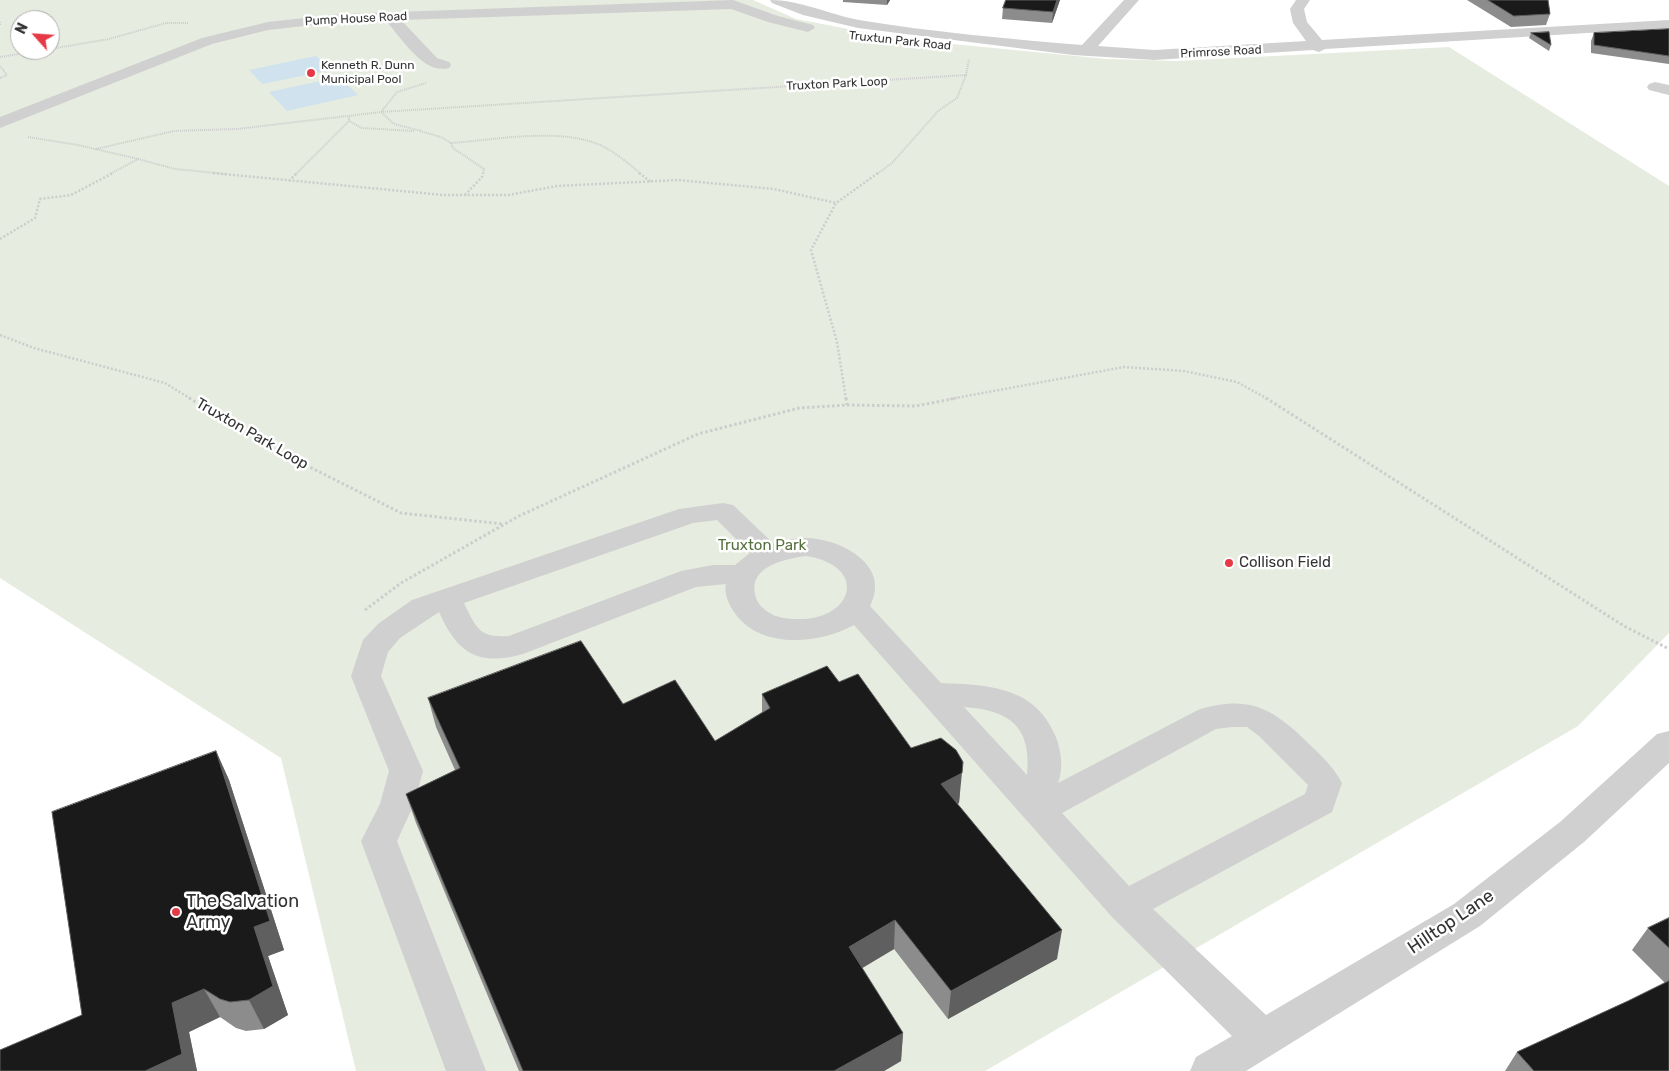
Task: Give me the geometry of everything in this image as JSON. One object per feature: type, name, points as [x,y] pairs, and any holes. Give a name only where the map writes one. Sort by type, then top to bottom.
[{"type":"street","name":"Primrose Road","points":[[777,0],[808,12],[858,24],[1005,43],[1154,55],[1669,24]]},
{"type":"street","points":[[1110,0],[1131,1]]},
{"type":"street","points":[[1303,0],[1297,9],[1300,23],[1319,46]]},
{"type":"street","points":[[1086,50],[1131,1]]},
{"type":"street","name":"Truxtun Park Road","points":[[725,3],[795,25],[864,38],[994,49],[1086,50]]},
{"type":"street","name":"Pump House Road","points":[[0,124],[188,48],[238,32],[268,26],[340,18],[725,3]]},
{"type":"street","points":[[390,17],[431,61],[442,65]]},
{"type":"street","points":[[466,1071],[379,841],[397,804],[406,771],[366,676],[374,648],[389,631],[422,607],[689,515],[723,511],[768,554]]},
{"type":"street","points":[[806,547],[825,550],[842,557],[855,568],[862,580],[862,594],[856,608],[843,619],[818,628],[805,630],[785,629],[766,624],[751,614],[742,602],[739,588],[743,575],[753,563],[768,554],[786,548],[806,547]]},
{"type":"street","points":[[447,599],[465,635],[473,643],[497,648],[512,646],[691,578],[713,574],[743,575]]},
{"type":"street","points":[[856,608],[1125,906],[1262,1038]]},
{"type":"street","points":[[933,694],[1000,700],[1019,708],[1036,726],[1044,747],[1043,779],[1034,806]]},
{"type":"street","points":[[1034,806],[1209,718],[1238,714],[1257,718],[1310,763],[1325,783],[1320,802],[1125,906]]},
{"type":"street","name":"Hilltop Lane","points":[[1210,1071],[1467,915],[1572,832],[1669,744]]},
{"type":"path","points":[[60,47],[109,39],[166,23],[193,23]]},
{"type":"path","points":[[847,405],[837,342],[811,250],[836,203],[892,163],[938,111],[957,98],[966,75],[970,53]]},
{"type":"path","points":[[0,66],[7,75],[0,78]]},
{"type":"path","name":"Truxton Park Loop","points":[[96,149],[174,131],[237,129],[381,112],[966,75]]},
{"type":"path","points":[[429,82],[397,92],[381,112],[394,124],[441,137],[451,143],[566,138],[594,144],[612,153],[652,182]]},
{"type":"path","points":[[289,181],[349,121],[349,116]]},
{"type":"path","points":[[349,121],[362,128],[391,132],[421,131]]},
{"type":"path","points":[[22,136],[96,149],[175,169],[443,196],[508,195],[557,186],[678,180],[774,189],[836,203]]},
{"type":"path","points":[[451,143],[453,148],[484,169],[482,177],[465,195]]},
{"type":"path","points":[[0,240],[35,218],[40,199],[71,195],[138,160]]},
{"type":"path","name":"Truxton Park Loop","points":[[0,335],[34,348],[165,383],[262,443],[401,513],[504,524]]},
{"type":"path","points":[[362,614],[367,608],[401,583],[504,524],[698,434],[799,408],[847,405],[916,406],[1051,379],[1124,367],[1184,370],[1237,382],[1265,397],[1624,626],[1669,650]]},
{"type":"green space","name":"Truxton Park","points":[[0,0],[753,0],[796,19],[901,39],[1107,59],[1177,61],[1449,47],[1669,186],[1669,633],[1578,726],[985,1071],[356,1071],[281,758],[0,578]]},
{"type":"water","points":[[316,56],[331,70],[262,84],[249,70]]},
{"type":"water","points":[[339,77],[358,95],[287,111],[269,92]]},
{"type":"building","points":[[1006,0],[1057,0],[1053,12],[1003,8]]},
{"type":"building","points":[[1488,0],[1548,0],[1550,14],[1514,16]]},
{"type":"building","points":[[1669,29],[1669,56],[1594,45],[1594,33]]},
{"type":"building","points":[[1549,32],[1551,45],[1531,33]]},
{"type":"building","points":[[581,641],[623,704],[675,680],[715,741],[770,708],[762,694],[827,666],[839,682],[858,674],[911,748],[941,738],[956,750],[963,762],[962,773],[941,784],[1062,930],[951,991],[895,920],[849,947],[903,1033],[834,1071],[523,1071],[406,794],[460,768],[428,698]]},
{"type":"building","name":"The Salvation Army","points":[[216,751],[270,921],[254,927],[273,986],[249,1000],[230,1002],[220,999],[204,989],[172,1003],[182,1054],[145,1071],[0,1071],[0,1050],[82,1015],[52,812]]},
{"type":"building","points":[[1669,918],[1669,948],[1648,928]]},
{"type":"building","points":[[1669,981],[1669,1071],[1534,1071],[1517,1052],[1628,1001]]},
{"type":"place","name":"Kenneth R. Dunn Municipal Pool","points":[[311,73]]},
{"type":"place","name":"Collison Field","points":[[1229,563]]},
{"type":"place","name":"The Salvation Army","points":[[176,912]]}]
